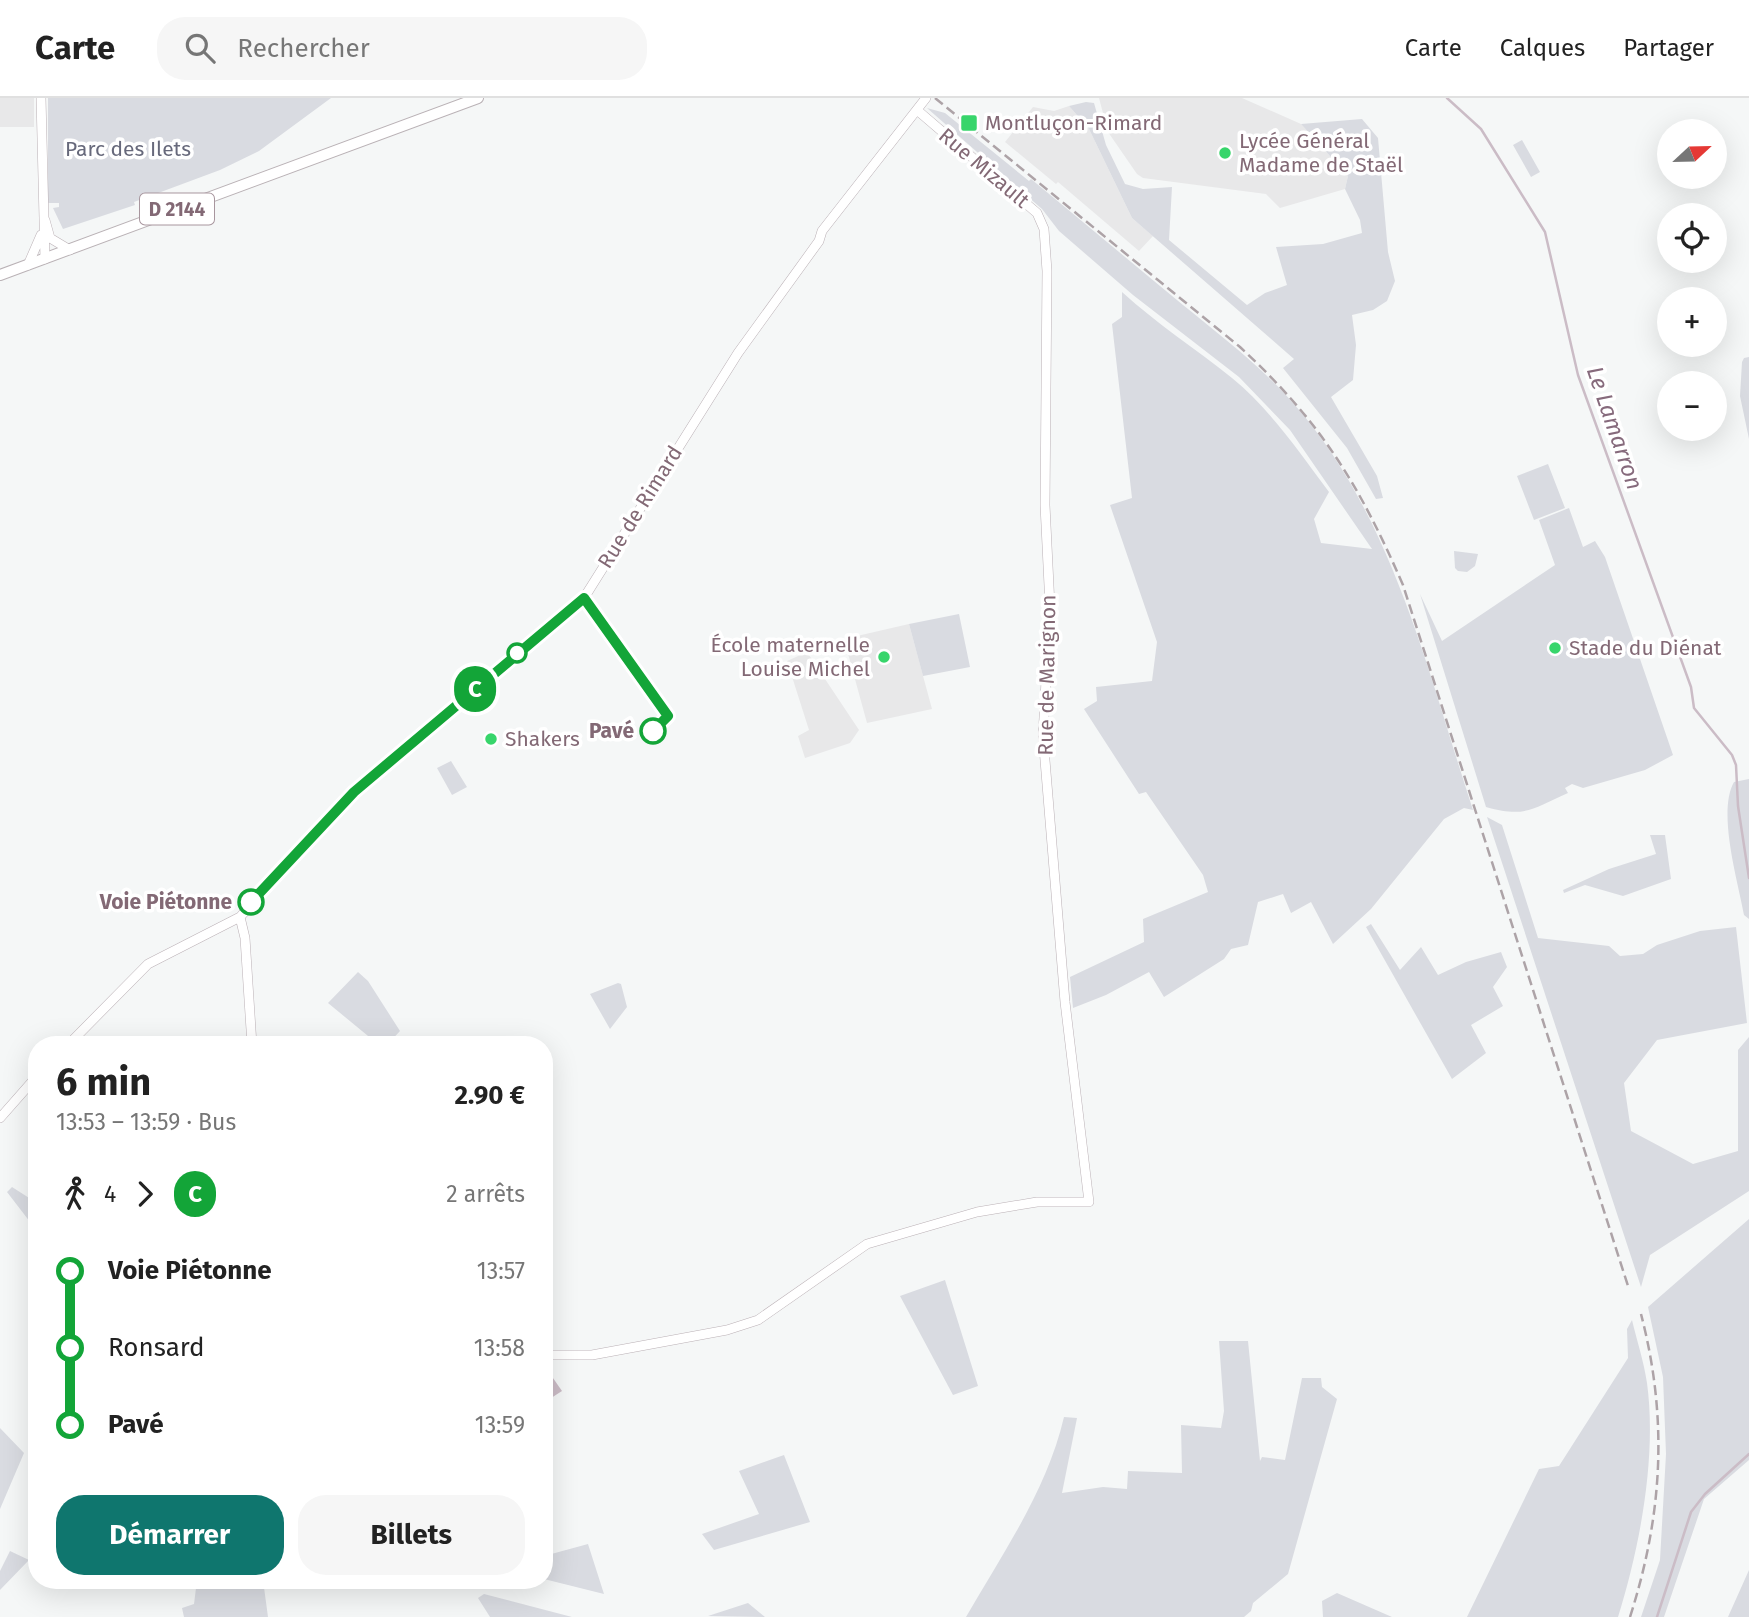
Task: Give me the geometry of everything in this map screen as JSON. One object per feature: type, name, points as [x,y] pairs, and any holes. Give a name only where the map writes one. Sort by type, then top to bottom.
[{"type":"main road","name":"D 2144","points":[[0,275],[478,98]]},
{"type":"street","points":[[41,98],[45,259]]},
{"type":"street","name":"Rue Mizault","points":[[921,105],[1037,213],[1044,229]]},
{"type":"street","name":"Rue de Rimard","points":[[77,1036],[148,964],[240,917],[354,792],[584,598],[738,354],[799,271],[822,231],[921,105]]},
{"type":"street","name":"Rue de Marignon","points":[[553,1355],[592,1355],[727,1330],[758,1321],[867,1244],[977,1212],[1037,1202],[1088,1202],[1059,943],[1043,736],[1050,606],[1045,505],[1047,271],[1044,229]]},
{"type":"street","points":[[46,236],[70,250]]},
{"type":"street","points":[[28,265],[46,236]]},
{"type":"street","points":[[240,917],[245,938],[251,1036]]},
{"type":"street","points":[[0,1118],[28,1086]]},
{"type":"shaded area","points":[[0,98],[34,98],[34,127],[0,127]]},
{"type":"shaded area","name":"Lycée Général Madame de Staël","points":[[1099,98],[1242,98],[1301,124],[1348,176],[1345,189],[1280,208],[1266,194],[1143,178],[1137,174],[1108,132]]},
{"type":"shaded area","points":[[1069,106],[1089,129],[1132,218],[1153,236],[1139,251],[1058,182],[1056,184],[1005,142],[1033,107],[1054,111]]},
{"type":"shaded area","name":"École maternelle Louise Michel","points":[[909,624],[932,709],[867,723],[844,639]]},
{"type":"shaded area","points":[[807,652],[859,730],[850,743],[805,758],[798,736],[809,730],[787,661]]},
{"type":"shaded area","points":[[553,1378],[562,1391],[553,1397]]},
{"type":"green space","name":"Parc des Ilets","points":[[48,98],[331,98],[259,151],[220,170],[134,202],[135,205],[63,229],[53,208],[59,207],[59,203],[48,203]]},
{"type":"green space","points":[[1094,103],[1106,145],[1125,184],[1143,189],[1172,187],[1169,240],[1247,305],[1265,293],[1287,285],[1276,247],[1323,244],[1362,233],[1360,220],[1345,189],[1348,176],[1301,124],[1362,119],[1378,138],[1388,252],[1395,281],[1387,301],[1373,310],[1352,315],[1356,345],[1353,380],[1331,397],[1377,476],[1383,498],[1376,499],[1347,448],[1283,368],[1294,359],[1132,218],[1089,129],[1069,106]]},
{"type":"green space","points":[[927,108],[945,113],[1029,181],[1031,179],[1268,377],[1294,404],[1328,448],[1357,495],[1382,545],[1422,650],[1473,810],[1464,808],[1444,819],[1371,909],[1333,944],[1311,902],[1291,913],[1283,894],[1258,902],[1248,945],[1231,949],[1224,959],[1164,997],[1149,972],[1106,995],[1073,1008],[1070,977],[1144,942],[1143,919],[1208,892],[1203,875],[1146,792],[1139,794],[1084,709],[1097,701],[1096,687],[1152,681],[1157,642],[1110,505],[1132,498],[1112,324],[1122,317],[1122,292],[1246,390],[1284,432],[1329,492],[1314,519],[1321,543],[1372,549],[1290,430],[1239,377],[1133,295],[1059,231],[1042,209]]},
{"type":"green space","points":[[1522,140],[1540,172],[1531,177],[1513,145]]},
{"type":"green space","points":[[1749,357],[1749,439],[1740,396],[1742,362]]},
{"type":"green space","points":[[1548,464],[1565,508],[1534,520],[1517,476]]},
{"type":"green space","name":"Stade du Diénat","points":[[1569,508],[1583,547],[1595,541],[1605,557],[1673,755],[1645,770],[1583,788],[1572,784],[1565,788],[1568,793],[1528,810],[1510,812],[1486,807],[1420,594],[1442,641],[1555,565],[1539,520]]},
{"type":"green space","points":[[1454,551],[1478,554],[1475,566],[1467,572],[1458,571],[1455,568]]},
{"type":"green space","points":[[959,614],[970,667],[923,676],[909,624]]},
{"type":"green space","points":[[451,761],[467,787],[452,795],[437,768]]},
{"type":"green space","points":[[1749,779],[1749,919],[1744,915],[1734,866],[1728,811],[1729,795],[1734,782]]},
{"type":"green space","points":[[1487,817],[1502,825],[1538,938],[1609,946],[1620,956],[1643,954],[1657,945],[1700,931],[1736,927],[1747,1023],[1657,1040],[1624,1083],[1631,1131],[1693,1164],[1738,1151],[1738,1050],[1749,1037],[1749,1191],[1650,1255],[1641,1287]]},
{"type":"green space","points":[[1650,835],[1665,835],[1671,879],[1623,896],[1585,885],[1564,893],[1563,890],[1609,869],[1656,854]]},
{"type":"green space","points":[[1371,924],[1400,970],[1421,947],[1438,975],[1466,962],[1501,952],[1507,967],[1493,987],[1503,1006],[1471,1025],[1486,1053],[1452,1079],[1366,927]]},
{"type":"green space","points":[[358,972],[368,981],[400,1031],[395,1036],[368,1036],[328,1003]]},
{"type":"green space","points":[[621,984],[627,1007],[610,1029],[590,994]]},
{"type":"green space","points":[[12,1187],[28,1197],[28,1219],[7,1192]]},
{"type":"green space","points":[[1749,1219],[1749,1460],[1704,1499],[1664,1617],[1641,1617],[1660,1560],[1666,1454],[1663,1377],[1648,1307]]},
{"type":"green space","points":[[945,1280],[978,1386],[953,1395],[900,1296]]},
{"type":"green space","points":[[1632,1320],[1647,1383],[1650,1441],[1639,1531],[1618,1617],[1467,1617],[1539,1469],[1559,1466],[1628,1358],[1627,1329]]},
{"type":"green space","points":[[1219,1341],[1248,1341],[1260,1461],[1262,1457],[1285,1460],[1302,1378],[1321,1378],[1322,1387],[1337,1399],[1288,1574],[1253,1603],[1251,1611],[1244,1617],[966,1617],[1035,1495],[1047,1470],[1064,1417],[1077,1418],[1062,1493],[1103,1487],[1127,1489],[1128,1471],[1182,1473],[1181,1425],[1221,1428],[1224,1411]]},
{"type":"green space","points":[[0,1428],[24,1453],[0,1509]]},
{"type":"green space","points":[[784,1455],[810,1522],[714,1550],[702,1534],[759,1514],[739,1471]]},
{"type":"green space","points":[[588,1544],[604,1594],[553,1581],[553,1554]]},
{"type":"green space","points":[[10,1551],[28,1560],[0,1590],[0,1571]]},
{"type":"green space","points":[[1749,1570],[1749,1617],[1728,1617]]},
{"type":"green space","points":[[196,1589],[264,1589],[268,1617],[184,1617],[182,1608],[194,1604]]},
{"type":"green space","points":[[1337,1593],[1392,1617],[1323,1617],[1322,1601]]},
{"type":"green space","points":[[484,1594],[572,1617],[490,1617],[478,1598]]},
{"type":"green space","points":[[748,1603],[765,1617],[707,1616],[708,1616]]},
{"type":"waterway","name":"Le Lamarron","points":[[1447,98],[1481,129],[1545,232],[1578,375],[1691,687],[1694,708],[1732,755],[1736,765],[1738,806],[1749,878]]},
{"type":"waterway","points":[[1657,1617],[1691,1512],[1705,1494],[1749,1454]]},
{"type":"railway","points":[[935,98],[1240,347],[1316,429],[1353,485],[1403,585],[1629,1289]]},
{"type":"railway","points":[[1630,1617],[1649,1541],[1658,1466],[1655,1391],[1641,1314]]},
{"type":"bus line","name":"C","points":[[251,902],[354,792],[584,598],[668,716],[653,731]]},
{"type":"place","name":"Montluçon-Rimard","points":[[969,123]]},
{"type":"place","name":"Lycée Général Madame de Staël","points":[[1225,153]]},
{"type":"place","name":"Stade du Diénat","points":[[1555,648]]},
{"type":"place","name":"École maternelle Louise Michel","points":[[884,657]]},
{"type":"place","name":"Pavé","points":[[653,731]]},
{"type":"place","name":"Shakers","points":[[491,739]]},
{"type":"place","name":"Voie Piétonne","points":[[251,902]]}]
